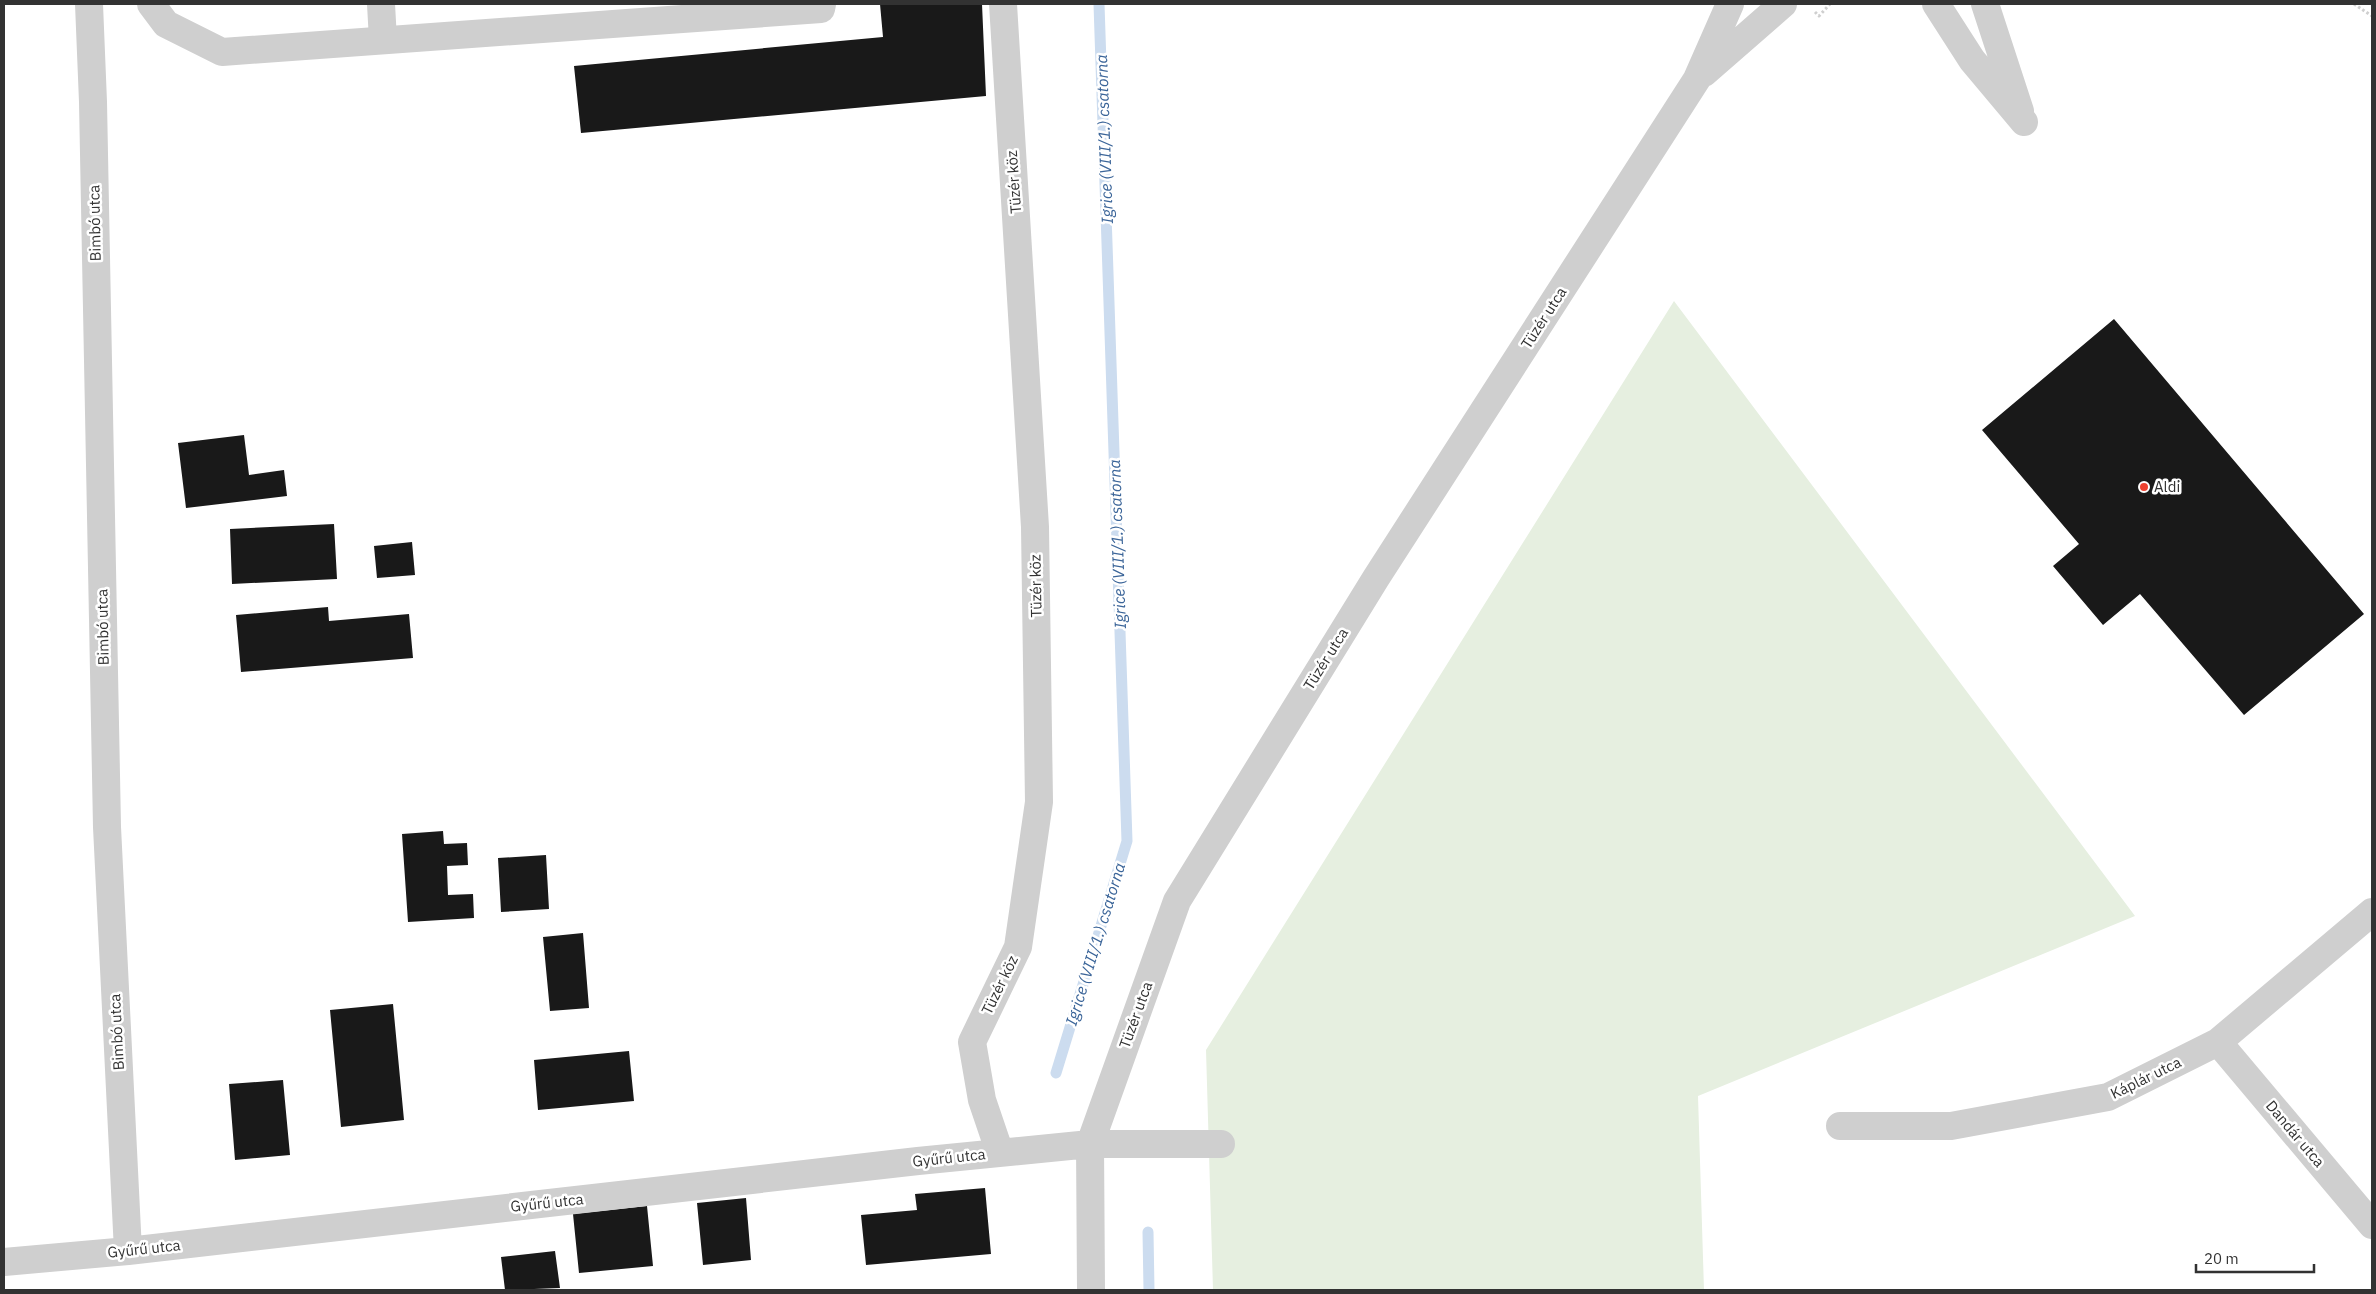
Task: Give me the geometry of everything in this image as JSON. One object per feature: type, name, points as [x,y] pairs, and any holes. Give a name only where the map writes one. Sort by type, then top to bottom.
[{"type":"street","name":"Bimbó utca","points":[[89,4],[93,102],[107,827],[128,1251]]},
{"type":"street","points":[[151,4],[166,24],[222,52],[821,9],[822,4]]},
{"type":"street","points":[[381,4],[383,40]]},
{"type":"street","name":"Tüzér köz","points":[[1000,1153],[982,1100],[972,1042],[1018,947],[1039,802],[1035,527],[1003,4]]},
{"type":"street","name":"Tüzér utca","points":[[1091,1290],[1090,1144],[1176,901],[1376,578],[1697,79],[1730,4]]},
{"type":"street","name":"Tüzér utca","points":[[1697,79],[1783,4]]},
{"type":"street","points":[[1936,4],[1972,60],[2024,122],[1985,4]]},
{"type":"street","name":"Káplár utca","points":[[1840,1126],[1951,1126],[2108,1097],[2218,1042],[2372,912]]},
{"type":"street","name":"Dandár utca","points":[[2218,1042],[2372,1225]]},
{"type":"street","name":"Gyűrű utca","points":[[4,1262],[128,1251],[1090,1144],[1221,1144]]},
{"type":"path","points":[[2354,4],[2372,16]]},
{"type":"green space","points":[[1674,301],[2135,916],[1698,1096],[1704,1290],[1213,1290],[1206,1050]]},
{"type":"building","points":[[880,4],[982,4],[986,96],[581,133],[574,66],[883,37]]},
{"type":"building","name":"Aldi","points":[[2114,319],[2364,614],[2244,715],[2140,594],[2103,625],[2053,566],[2079,544],[1982,430]]},
{"type":"building","points":[[244,435],[249,475],[284,470],[287,496],[186,508],[178,443]]},
{"type":"building","points":[[334,524],[337,579],[232,584],[230,529]]},
{"type":"building","points":[[412,542],[415,575],[377,578],[374,546]]},
{"type":"building","points":[[328,607],[329,621],[409,614],[413,658],[241,672],[236,615]]},
{"type":"building","points":[[443,831],[444,844],[467,843],[468,865],[447,866],[448,895],[473,894],[474,918],[408,922],[402,834]]},
{"type":"building","points":[[546,855],[549,909],[501,912],[498,858]]},
{"type":"building","points":[[583,933],[589,1008],[550,1011],[543,937]]},
{"type":"building","points":[[393,1004],[404,1120],[341,1127],[330,1010]]},
{"type":"building","points":[[629,1051],[634,1101],[538,1110],[534,1060]]},
{"type":"building","points":[[283,1080],[290,1155],[235,1160],[229,1084]]},
{"type":"building","points":[[985,1188],[991,1254],[866,1265],[861,1215],[917,1210],[915,1194]]},
{"type":"building","points":[[746,1198],[751,1260],[703,1265],[697,1203]]},
{"type":"building","points":[[647,1206],[653,1266],[579,1273],[573,1214]]},
{"type":"building","points":[[555,1251],[560,1288],[505,1290],[501,1257]]},
{"type":"waterway","name":"Igrice (VIII/1.) csatorna","points":[[1056,1073],[1127,841],[1099,4]]},
{"type":"waterway","name":"Igrice (VIII/1.) csatorna","points":[[1148,1232],[1149,1290]]},
{"type":"place","name":"Aldi","points":[[2144,487]]}]
